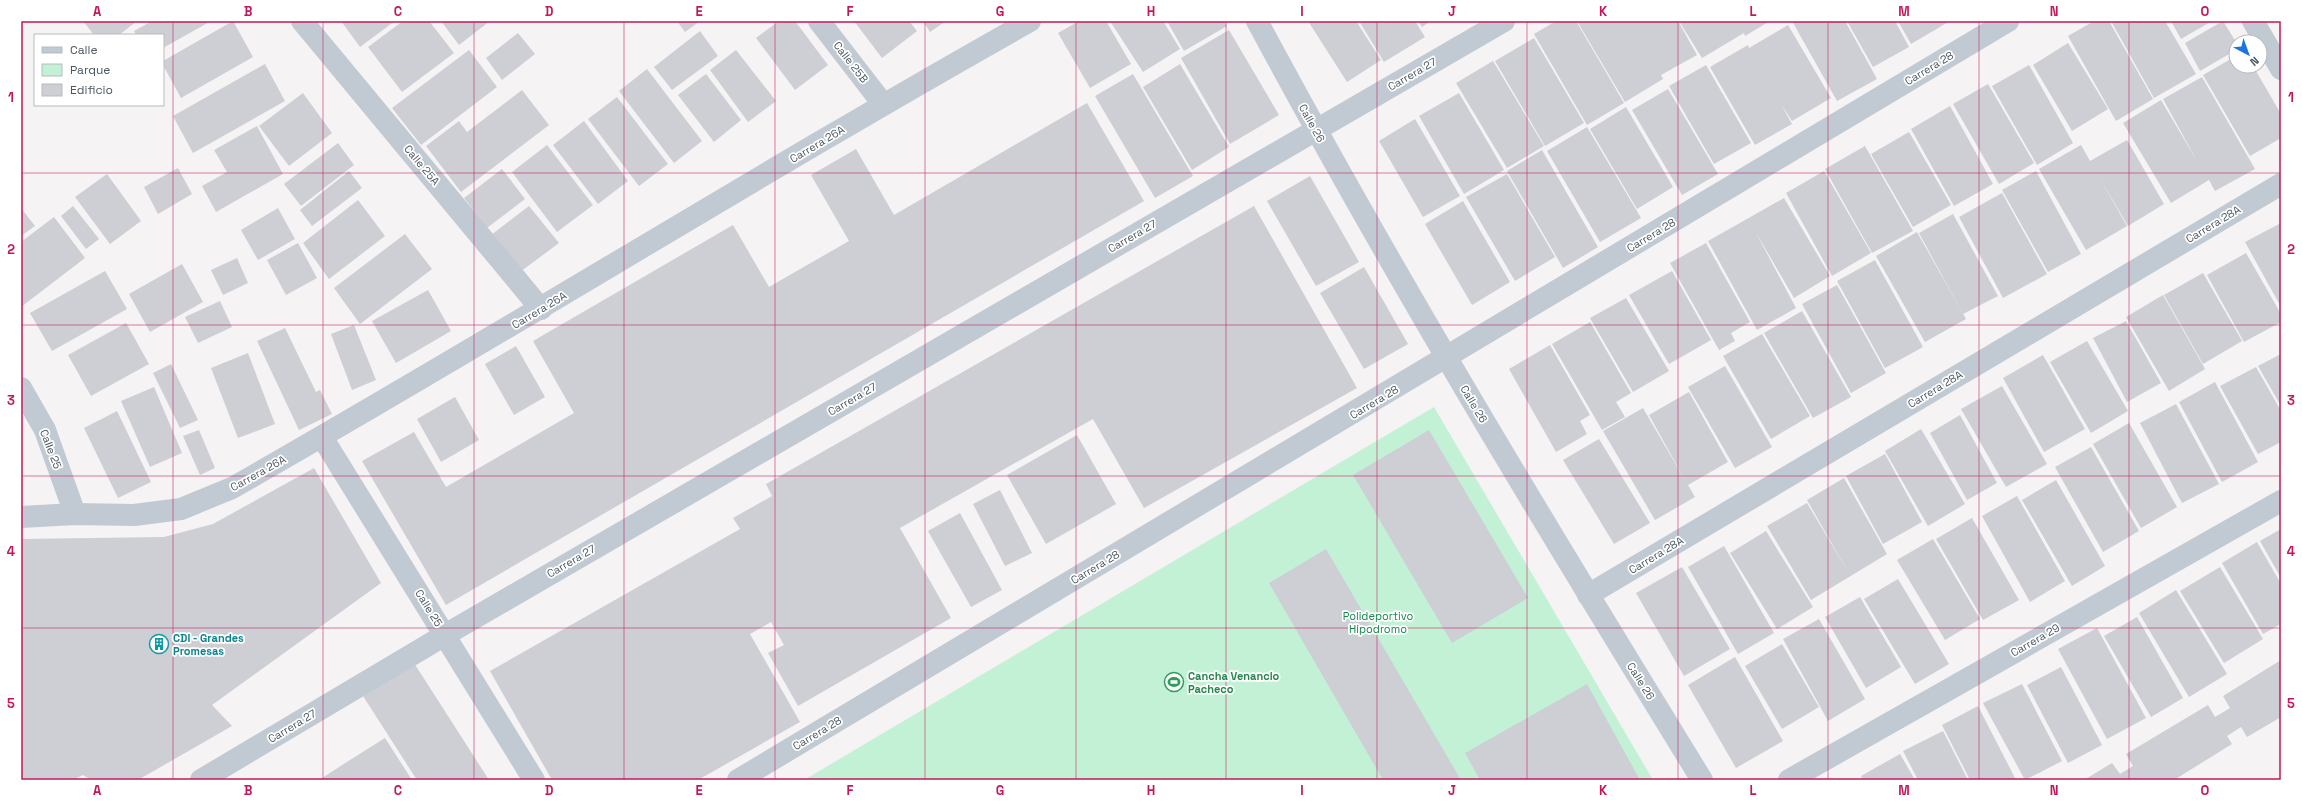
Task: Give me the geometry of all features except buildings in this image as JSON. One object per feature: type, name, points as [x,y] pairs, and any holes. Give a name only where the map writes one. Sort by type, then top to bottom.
[{"type":"street","name":"Calle 25A","points":[[302,21],[541,309]]},
{"type":"street","name":"Calle 25B","points":[[818,21],[883,104]]},
{"type":"street","name":"Carrera 26A","points":[[21,517],[75,514],[134,515],[181,509],[232,488],[541,309],[883,104],[1030,21]]},
{"type":"street","name":"Calle 26","points":[[1257,21],[1315,130],[1447,358],[1588,595],[1702,780]]},
{"type":"street","name":"Carrera 27","points":[[201,780],[445,635],[1504,21]]},
{"type":"street","name":"Carrera 28","points":[[738,780],[1447,358],[2008,21]]},
{"type":"street","points":[[2253,21],[2281,69]]},
{"type":"street","name":"Carrera 28A","points":[[1588,595],[2281,184]]},
{"type":"street","name":"Calle 25","points":[[21,388],[46,430],[75,514]]},
{"type":"street","name":"Calle 25","points":[[322,437],[534,780]]},
{"type":"street","name":"Carrera 29","points":[[1789,780],[2281,501]]},
{"type":"green space","name":"Polideportivo Hipodromo","points":[[1434,407],[1653,780],[804,780]]},
{"type":"place","name":"CDI - Grandes Promesas","points":[[159,644]]},
{"type":"place","name":"Cancha Venancio Pacheco","points":[[1174,682]]}]
